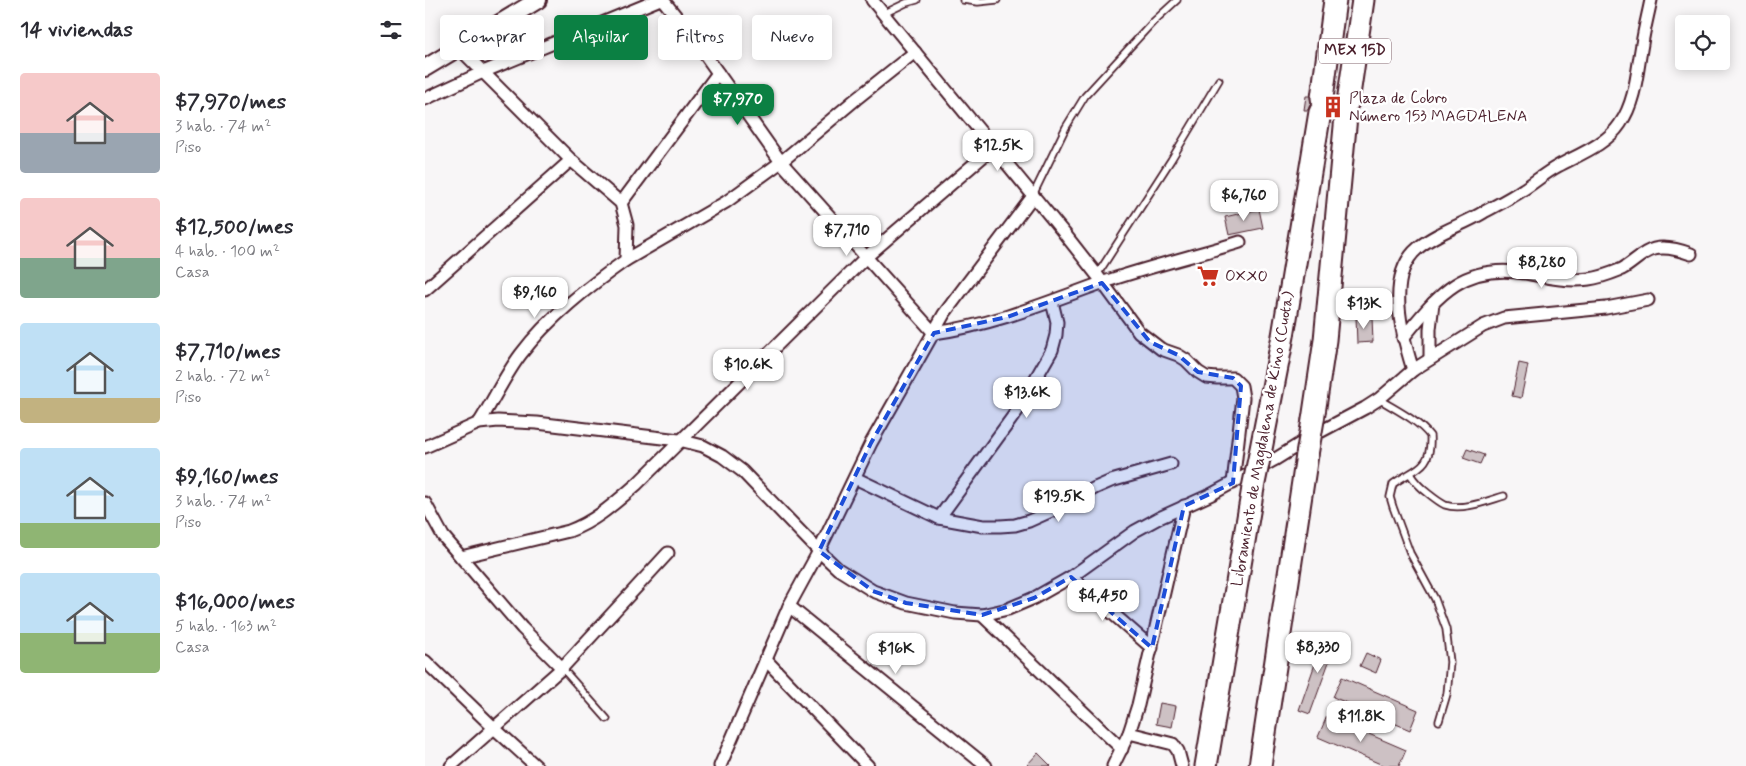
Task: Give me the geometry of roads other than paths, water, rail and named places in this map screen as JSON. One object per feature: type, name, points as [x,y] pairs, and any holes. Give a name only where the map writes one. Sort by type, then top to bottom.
[{"type":"highway","name":"Libramiento de Magdalena de Kino (Cuota)","points":[[1206,766],[1253,488],[1283,336],[1321,105],[1335,0]]},
{"type":"highway","name":"MEX 15D","points":[[1260,766],[1325,340],[1347,109],[1363,0]]},
{"type":"street","points":[[513,15],[538,0]]},
{"type":"street","points":[[425,99],[483,72],[658,0]]},
{"type":"street","points":[[663,0],[781,162],[934,334]]},
{"type":"street","points":[[872,0],[994,147],[1100,279],[1139,332],[1161,349],[1186,360],[1206,377],[1233,378],[1241,386],[1243,398],[1233,483]]},
{"type":"street","points":[[1413,370],[1399,321],[1400,282],[1409,257],[1418,248],[1442,233],[1483,214],[1524,189],[1550,170],[1603,140],[1619,126],[1632,100],[1651,0]]},
{"type":"street","points":[[479,423],[521,354],[547,324],[593,284],[626,260],[726,202],[781,162],[915,52]]},
{"type":"street","points":[[425,68],[440,59]]},
{"type":"street","points":[[471,60],[571,160],[621,203],[627,225],[626,260]]},
{"type":"street","points":[[621,203],[718,73]]},
{"type":"street","points":[[461,557],[559,534],[584,526],[599,516],[637,484],[679,440],[865,258],[994,147]]},
{"type":"street","points":[[425,290],[571,160]]},
{"type":"street","points":[[724,764],[765,659],[789,606],[819,551],[871,443],[944,314],[1033,196]]},
{"type":"street","points":[[934,334],[972,327],[1007,317],[1052,302],[1100,279],[1240,242]]},
{"type":"street","points":[[1403,338],[1433,303],[1454,284],[1475,275],[1494,271],[1511,271],[1562,280],[1590,279],[1623,268],[1654,249],[1666,248],[1691,254]]},
{"type":"street","points":[[425,447],[479,423],[498,421],[537,423],[679,440],[703,446],[722,456],[743,471],[838,569],[873,591],[906,603],[955,613],[982,615],[1008,609],[1034,598],[1071,577],[1135,530],[1233,483],[1379,399],[1413,370],[1483,326],[1504,318],[1606,308],[1648,300]]},
{"type":"street","points":[[939,518],[1017,411],[1052,350],[1057,322],[1052,302]]},
{"type":"street","points":[[1430,359],[1430,329],[1433,303]]},
{"type":"street","points":[[855,478],[939,518],[983,526],[1015,525],[1058,508],[1111,481],[1171,464]]},
{"type":"street","points":[[425,503],[443,536],[522,628],[562,668]]},
{"type":"street","points":[[1113,766],[1129,733],[1138,705],[1184,506]]},
{"type":"street","points":[[451,766],[562,668],[668,553]]},
{"type":"street","points":[[1071,577],[1152,648]]},
{"type":"street","points":[[789,606],[986,766]]},
{"type":"street","points":[[982,615],[1122,749]]},
{"type":"street","points":[[765,659],[868,766]]},
{"type":"street","points":[[425,661],[536,766]]},
{"type":"street","points":[[1129,733],[1173,744],[1178,751],[1182,766]]},
{"type":"lane","points":[[883,14],[917,0]]},
{"type":"lane","points":[[963,0],[978,2],[997,0]]},
{"type":"lane","points":[[1033,196],[1066,127],[1085,96],[1153,22],[1177,0]]},
{"type":"lane","points":[[1100,279],[1219,80]]},
{"type":"lane","points":[[1379,399],[1417,423],[1430,436],[1424,465],[1393,484],[1390,497],[1410,552],[1435,599],[1446,629],[1450,662],[1447,694],[1439,722]]},
{"type":"lane","points":[[1409,474],[1423,490],[1447,506],[1468,505],[1504,496]]},
{"type":"lane","points":[[562,668],[607,719]]},
{"type":"place","name":"Plaza de Cobro Número 153 MAGDALENA","points":[[1333,107]]},
{"type":"place","name":"OXXO","points":[[1208,276]]}]
